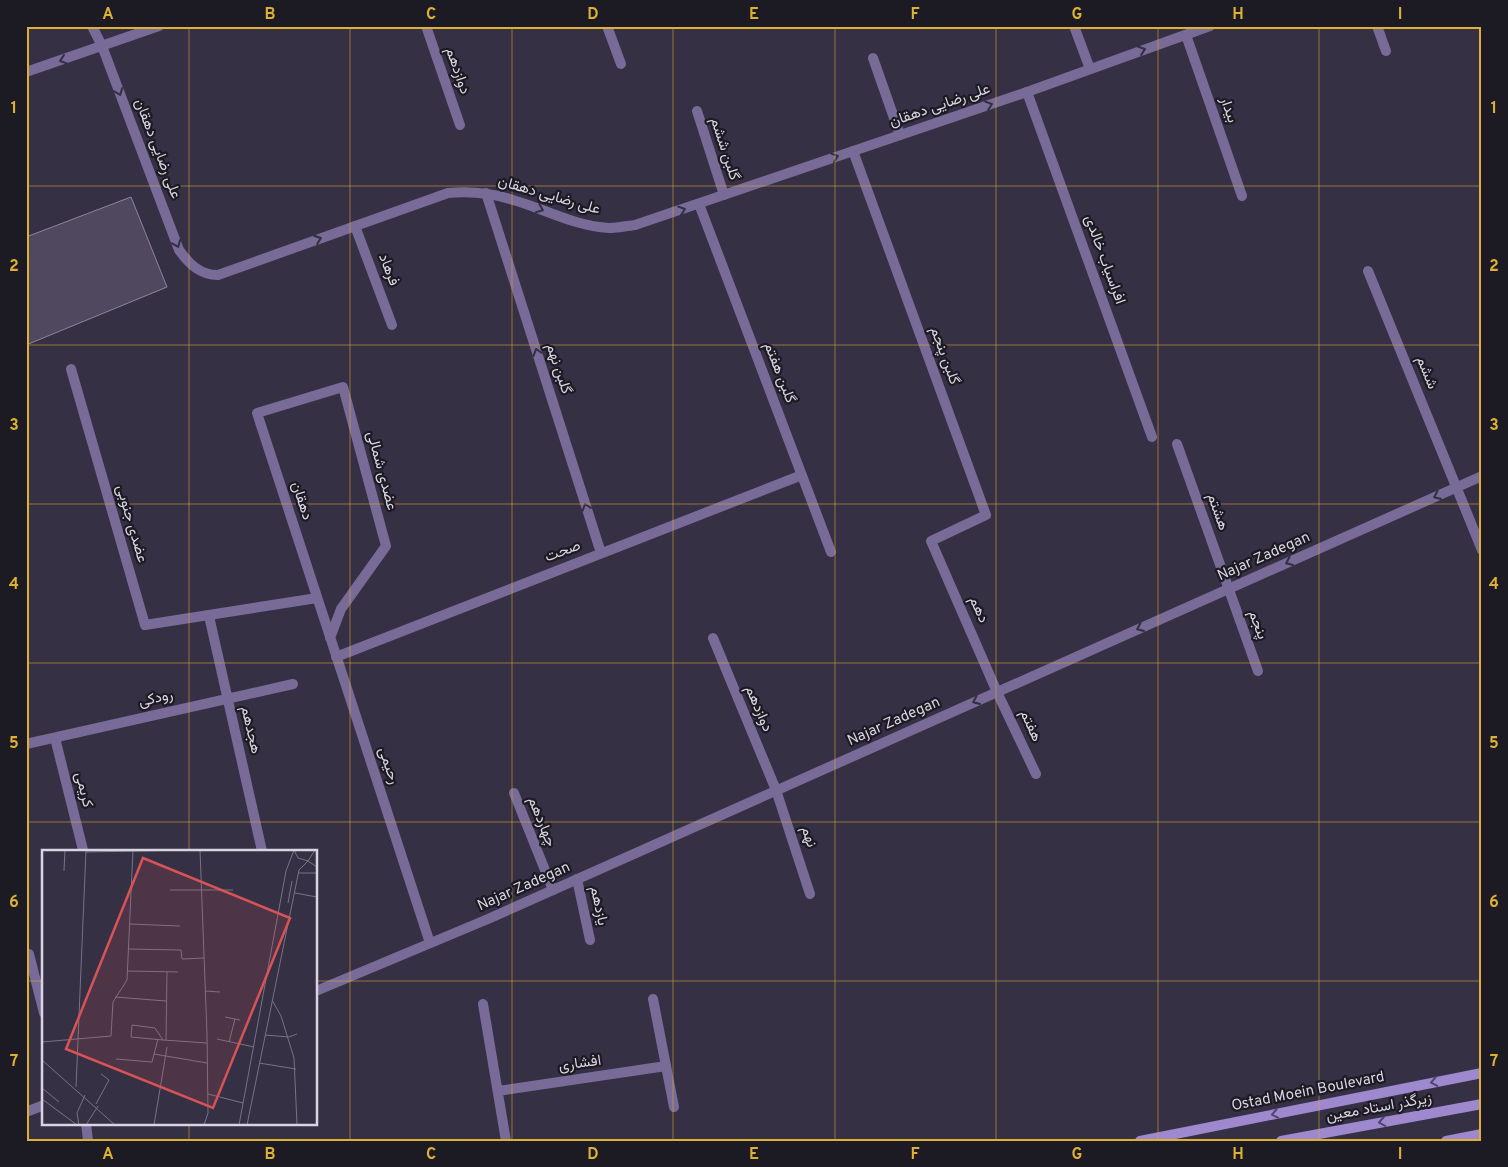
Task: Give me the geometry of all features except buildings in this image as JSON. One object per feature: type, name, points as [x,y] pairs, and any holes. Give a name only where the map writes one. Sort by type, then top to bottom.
[{"type":"main road","name":"Ostad Moein Boulevard","points":[[1140,1141],[1482,1073]]},
{"type":"main road","name":"زیرگذر استاد معین","points":[[1281,1141],[1482,1104]]},
{"type":"main road","points":[[1446,1141],[1482,1134]]},
{"type":"street","name":"علی رضایی دهقان","points":[[92,26],[102,46],[179,250],[188,263],[209,275],[218,275],[448,192],[486,193],[513,200],[562,218],[610,228],[635,225],[900,136],[1210,26]]},
{"type":"street","points":[[26,72],[158,26]]},
{"type":"street","name":"دوازدهم","points":[[426,26],[460,125]]},
{"type":"street","points":[[608,26],[621,64]]},
{"type":"street","points":[[1074,26],[1090,69]]},
{"type":"street","points":[[1377,26],[1386,51]]},
{"type":"street","name":"بیدار","points":[[1186,35],[1242,196]]},
{"type":"street","points":[[873,58],[900,136]]},
{"type":"street","name":"افراسیاب خالدی","points":[[1026,92],[1152,438]]},
{"type":"street","name":"گلبن ششم","points":[[696,111],[724,196]]},
{"type":"street","name":"گلبن پنجم","points":[[853,151],[986,515],[932,541]]},
{"type":"street","name":"گلبن نهم","points":[[486,193],[601,553]]},
{"type":"street","name":"گلبن هفتم","points":[[699,204],[831,552]]},
{"type":"street","name":"فرهاد","points":[[355,226],[392,325]]},
{"type":"street","name":"ششم","points":[[1368,271],[1482,550]]},
{"type":"street","name":"عضدی جنوبی","points":[[71,369],[145,625],[210,616]]},
{"type":"street","name":"عضدی شمالی","points":[[256,413],[343,387],[386,546],[341,609],[330,638]]},
{"type":"street","name":"دهقان","points":[[256,413],[317,598]]},
{"type":"street","name":"هشتم","points":[[1177,444],[1228,589]]},
{"type":"street","name":"صحت","points":[[336,657],[802,475]]},
{"type":"street","name":"Najar Zadegan","points":[[318,990],[577,880],[1482,476]]},
{"type":"street","name":"دهم","points":[[932,541],[997,692]]},
{"type":"street","name":"پنجم","points":[[1228,589],[1258,671]]},
{"type":"street","points":[[210,616],[317,598]]},
{"type":"street","name":"رحیمی","points":[[317,598],[430,943]]},
{"type":"street","name":"هجدهم","points":[[210,616],[262,850]]},
{"type":"street","name":"دوازدهم","points":[[713,638],[776,790]]},
{"type":"street","name":"رودکی","points":[[26,744],[293,684]]},
{"type":"street","name":"هفتم","points":[[997,692],[1036,774]]},
{"type":"street","name":"کریمی","points":[[55,738],[82,850]]},
{"type":"street","name":"نهم","points":[[776,790],[810,894]]},
{"type":"street","name":"چهاردهم","points":[[514,792],[552,890]]},
{"type":"street","name":"یازدهم","points":[[577,880],[590,940]]},
{"type":"street","points":[[29,954],[42,1004]]},
{"type":"street","points":[[653,999],[674,1107]]},
{"type":"street","points":[[483,1004],[506,1141]]},
{"type":"street","name":"افشاری","points":[[498,1091],[666,1066]]},
{"type":"street","points":[[26,1112],[42,1106]]},
{"type":"street","points":[[86,1124],[88,1141]]}]
